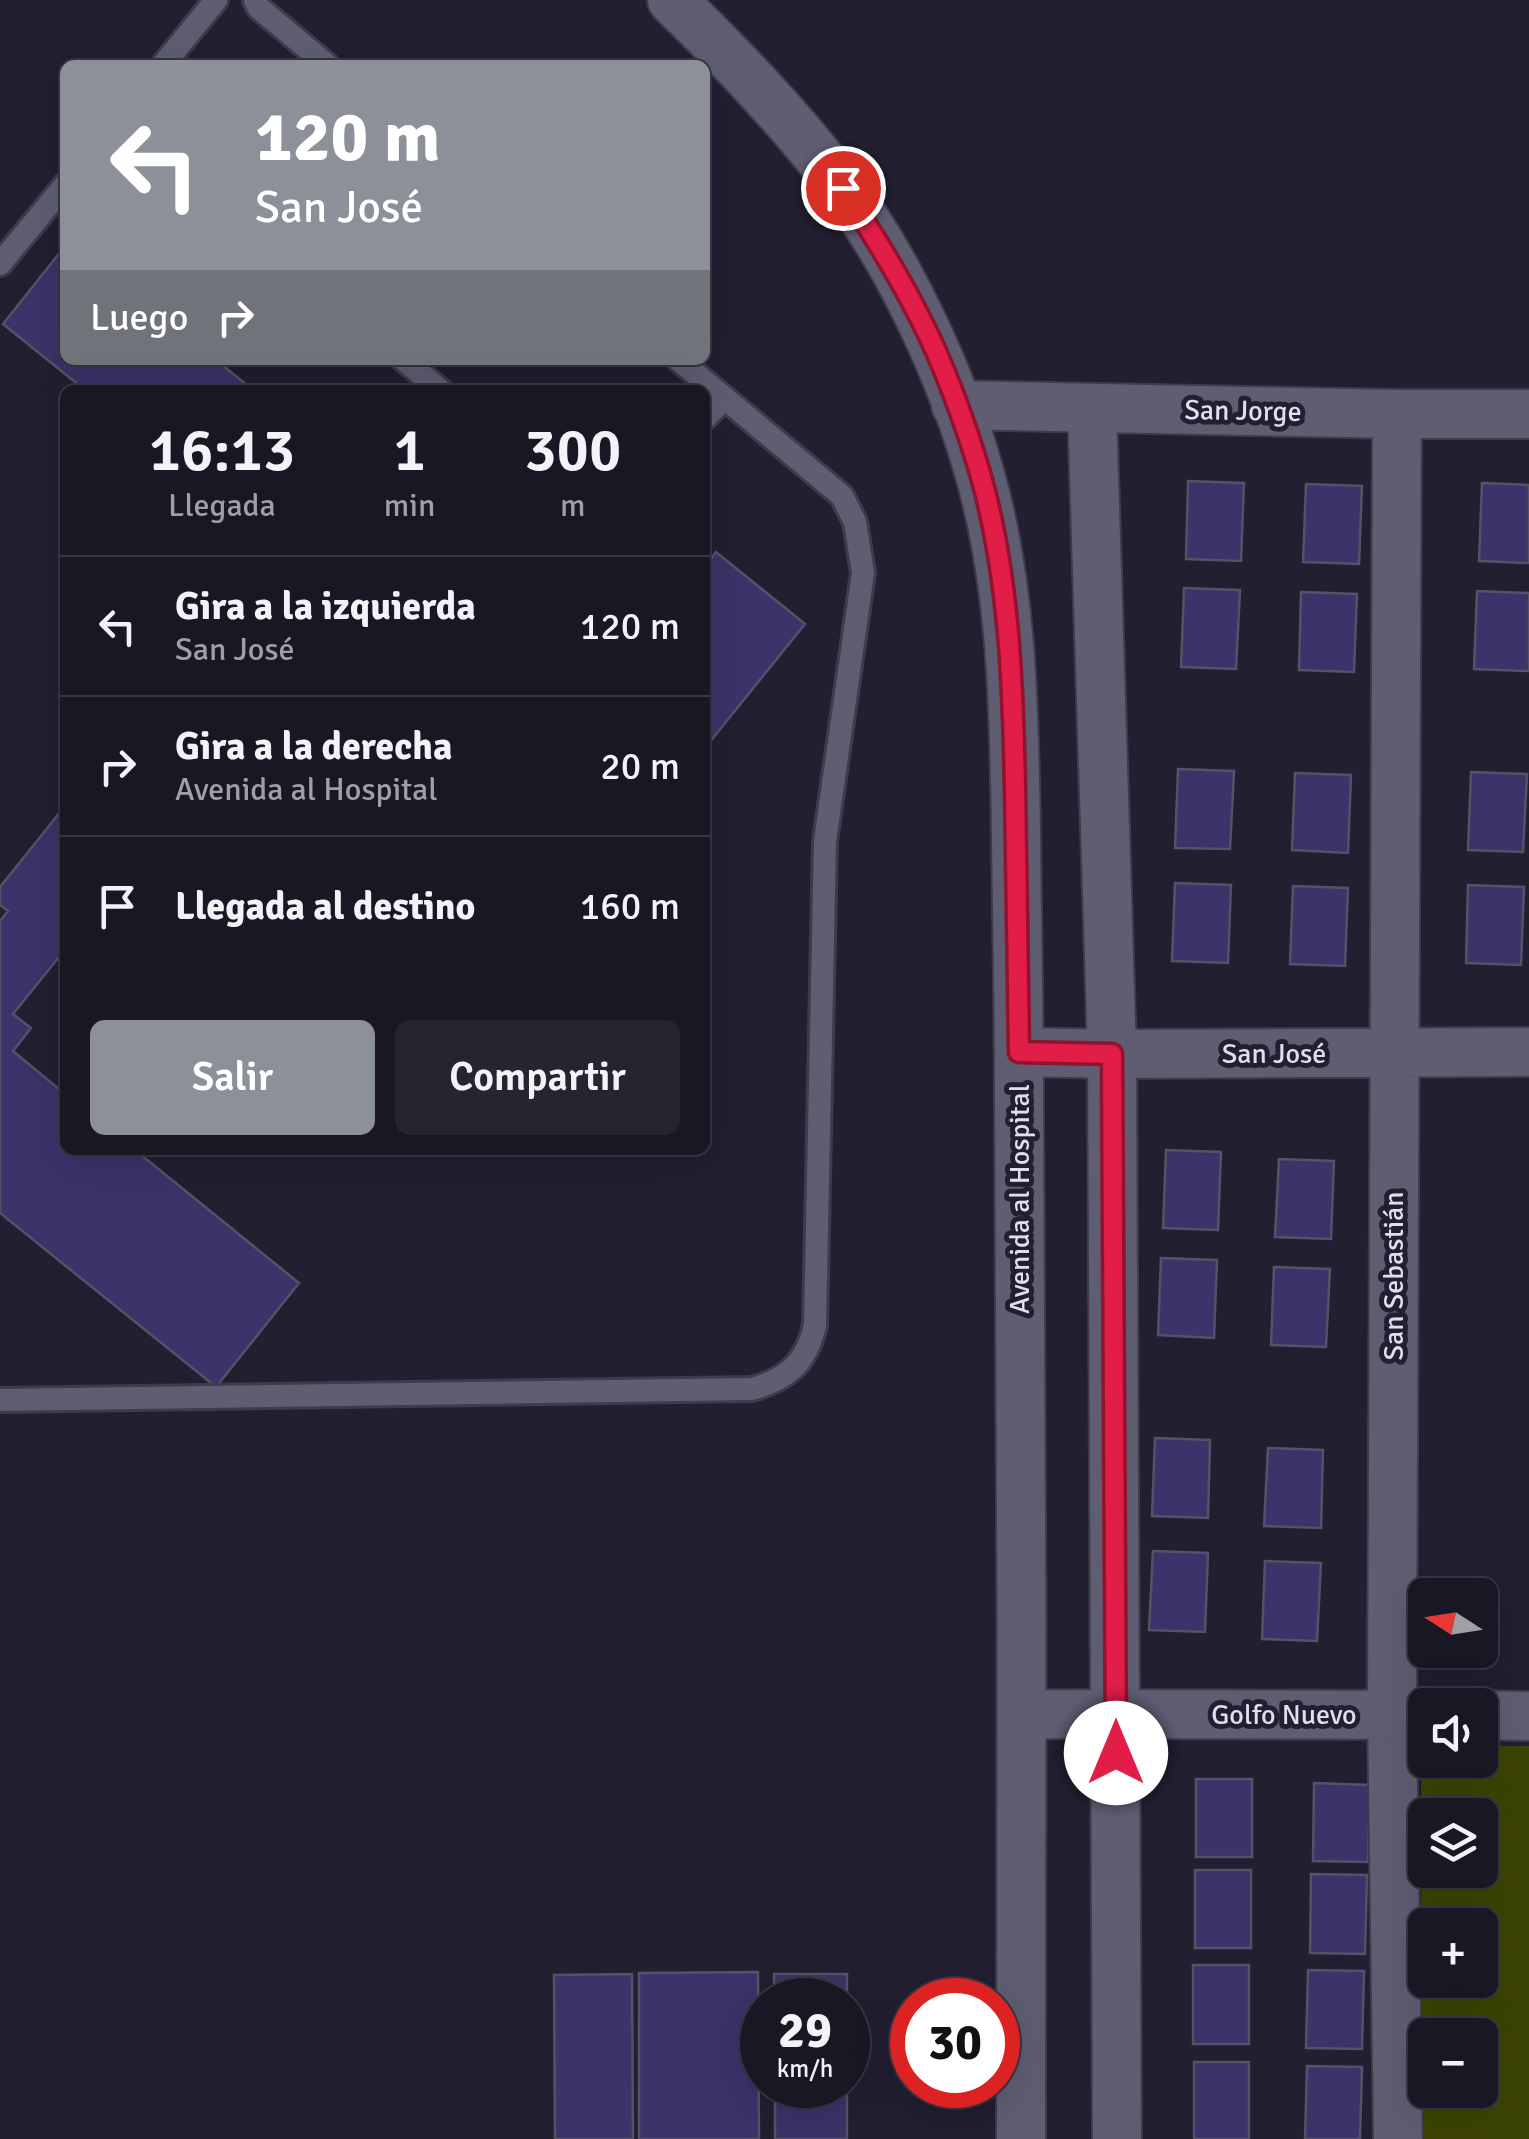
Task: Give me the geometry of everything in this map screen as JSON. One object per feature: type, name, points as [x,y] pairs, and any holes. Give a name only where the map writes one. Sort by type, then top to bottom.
[{"type":"street","name":"Avenida al Hospital","points":[[672,0],[794,126],[843,188],[888,258],[922,322],[956,405],[980,473],[997,546],[1008,627],[1014,734],[1019,1052],[1021,2139]]},
{"type":"street","name":"San Jorge","points":[[956,405],[1529,414]]},
{"type":"street","points":[[1092,409],[1112,1054],[1117,2139]]},
{"type":"street","name":"San Sebastián","points":[[1397,414],[1395,1054],[1408,1688]]},
{"type":"street","name":"San José","points":[[1019,1052],[1529,1052]]},
{"type":"street","name":"Golfo Nuevo","points":[[1023,1714],[1408,1715]]},
{"type":"street","points":[[1498,1715],[1529,1716]]},
{"type":"street","name":"San Sebastián","points":[[1398,2139],[1408,1754]]},
{"type":"lane","points":[[167,60],[216,0]]},
{"type":"lane","points":[[255,0],[259,8],[321,60]]},
{"type":"lane","points":[[0,264],[60,191]]},
{"type":"lane","points":[[410,365],[434,385]]},
{"type":"lane","points":[[685,365],[709,385]]},
{"type":"lane","points":[[0,1400],[752,1389],[772,1383],[806,1354],[814,1324],[825,841],[863,573],[855,522],[842,496],[710,386]]},
{"type":"lane","points":[[710,413],[725,398]]},
{"type":"green space","points":[[1498,1746],[1529,1746],[1529,2139],[1422,2139],[1422,2108],[1498,2108],[1498,2018],[1422,2018],[1422,1998],[1498,1998],[1498,1908],[1421,1908],[1421,1888],[1498,1888],[1498,1798],[1421,1798],[1421,1778],[1498,1778]]},
{"type":"building","points":[[60,252],[60,365],[222,365],[247,385],[79,385],[3,324]]},
{"type":"building","points":[[1188,481],[1244,483],[1241,561],[1186,559]]},
{"type":"building","points":[[1482,483],[1529,485],[1529,563],[1479,561]]},
{"type":"building","points":[[1306,484],[1362,486],[1359,564],[1303,562]]},
{"type":"building","points":[[716,552],[805,624],[710,742],[710,560]]},
{"type":"building","points":[[1184,588],[1240,590],[1236,669],[1181,667]]},
{"type":"building","points":[[1477,591],[1529,593],[1529,671],[1474,669]]},
{"type":"building","points":[[1301,592],[1357,594],[1354,672],[1299,670]]},
{"type":"building","points":[[1178,769],[1234,771],[1230,849],[1175,848]]},
{"type":"building","points":[[1471,772],[1527,774],[1523,852],[1468,850]]},
{"type":"building","points":[[1295,773],[1351,775],[1348,853],[1292,850]]},
{"type":"building","points":[[60,812],[60,958],[13,1014],[31,1028],[13,1051],[60,1090],[60,1155],[141,1155],[299,1283],[216,1387],[0,1213],[0,921],[8,911],[0,905],[0,887]]},
{"type":"building","points":[[1175,883],[1231,885],[1228,963],[1172,961]]},
{"type":"building","points":[[1468,885],[1524,887],[1521,965],[1466,963]]},
{"type":"building","points":[[1293,886],[1348,888],[1345,966],[1290,964]]},
{"type":"building","points":[[1166,1150],[1221,1152],[1218,1230],[1163,1228]]},
{"type":"building","points":[[1279,1159],[1334,1161],[1331,1239],[1275,1237]]},
{"type":"building","points":[[1161,1258],[1217,1260],[1214,1338],[1158,1335]]},
{"type":"building","points":[[1274,1267],[1330,1269],[1326,1347],[1271,1345]]},
{"type":"building","points":[[1155,1438],[1210,1440],[1208,1518],[1152,1516]]},
{"type":"building","points":[[1268,1448],[1323,1450],[1321,1528],[1264,1526]]},
{"type":"building","points":[[1153,1551],[1208,1553],[1205,1632],[1149,1630]]},
{"type":"building","points":[[1265,1561],[1321,1563],[1317,1641],[1262,1639]]},
{"type":"building","points":[[1196,1779],[1252,1779],[1252,1857],[1196,1857]]},
{"type":"building","points":[[1314,1783],[1370,1785],[1368,1862],[1313,1861]]},
{"type":"building","points":[[1195,1870],[1251,1870],[1251,1948],[1195,1948]]},
{"type":"building","points":[[1311,1874],[1367,1875],[1365,1954],[1310,1953]]},
{"type":"building","points":[[1193,1965],[1249,1965],[1249,2044],[1193,2044]]},
{"type":"building","points":[[1308,1970],[1364,1971],[1362,2049],[1306,2048]]},
{"type":"building","points":[[758,1972],[758,1978],[740,1978],[740,2108],[759,2108],[759,2139],[639,2139],[639,1973]]},
{"type":"building","points":[[632,1974],[633,2139],[555,2139],[554,1975]]},
{"type":"building","points":[[774,1974],[847,1974],[847,1978],[774,1978]]},
{"type":"building","points":[[1194,2062],[1249,2062],[1249,2139],[1194,2139]]},
{"type":"building","points":[[1307,2066],[1362,2067],[1360,2139],[1305,2139]]},
{"type":"building","points":[[775,2108],[847,2108],[847,2139],[775,2139]]},
{"type":"route","points":[[843,188],[888,258],[922,322],[980,473],[997,546],[1008,627],[1014,734],[1019,1052],[1112,1054],[1116,1753]]}]
